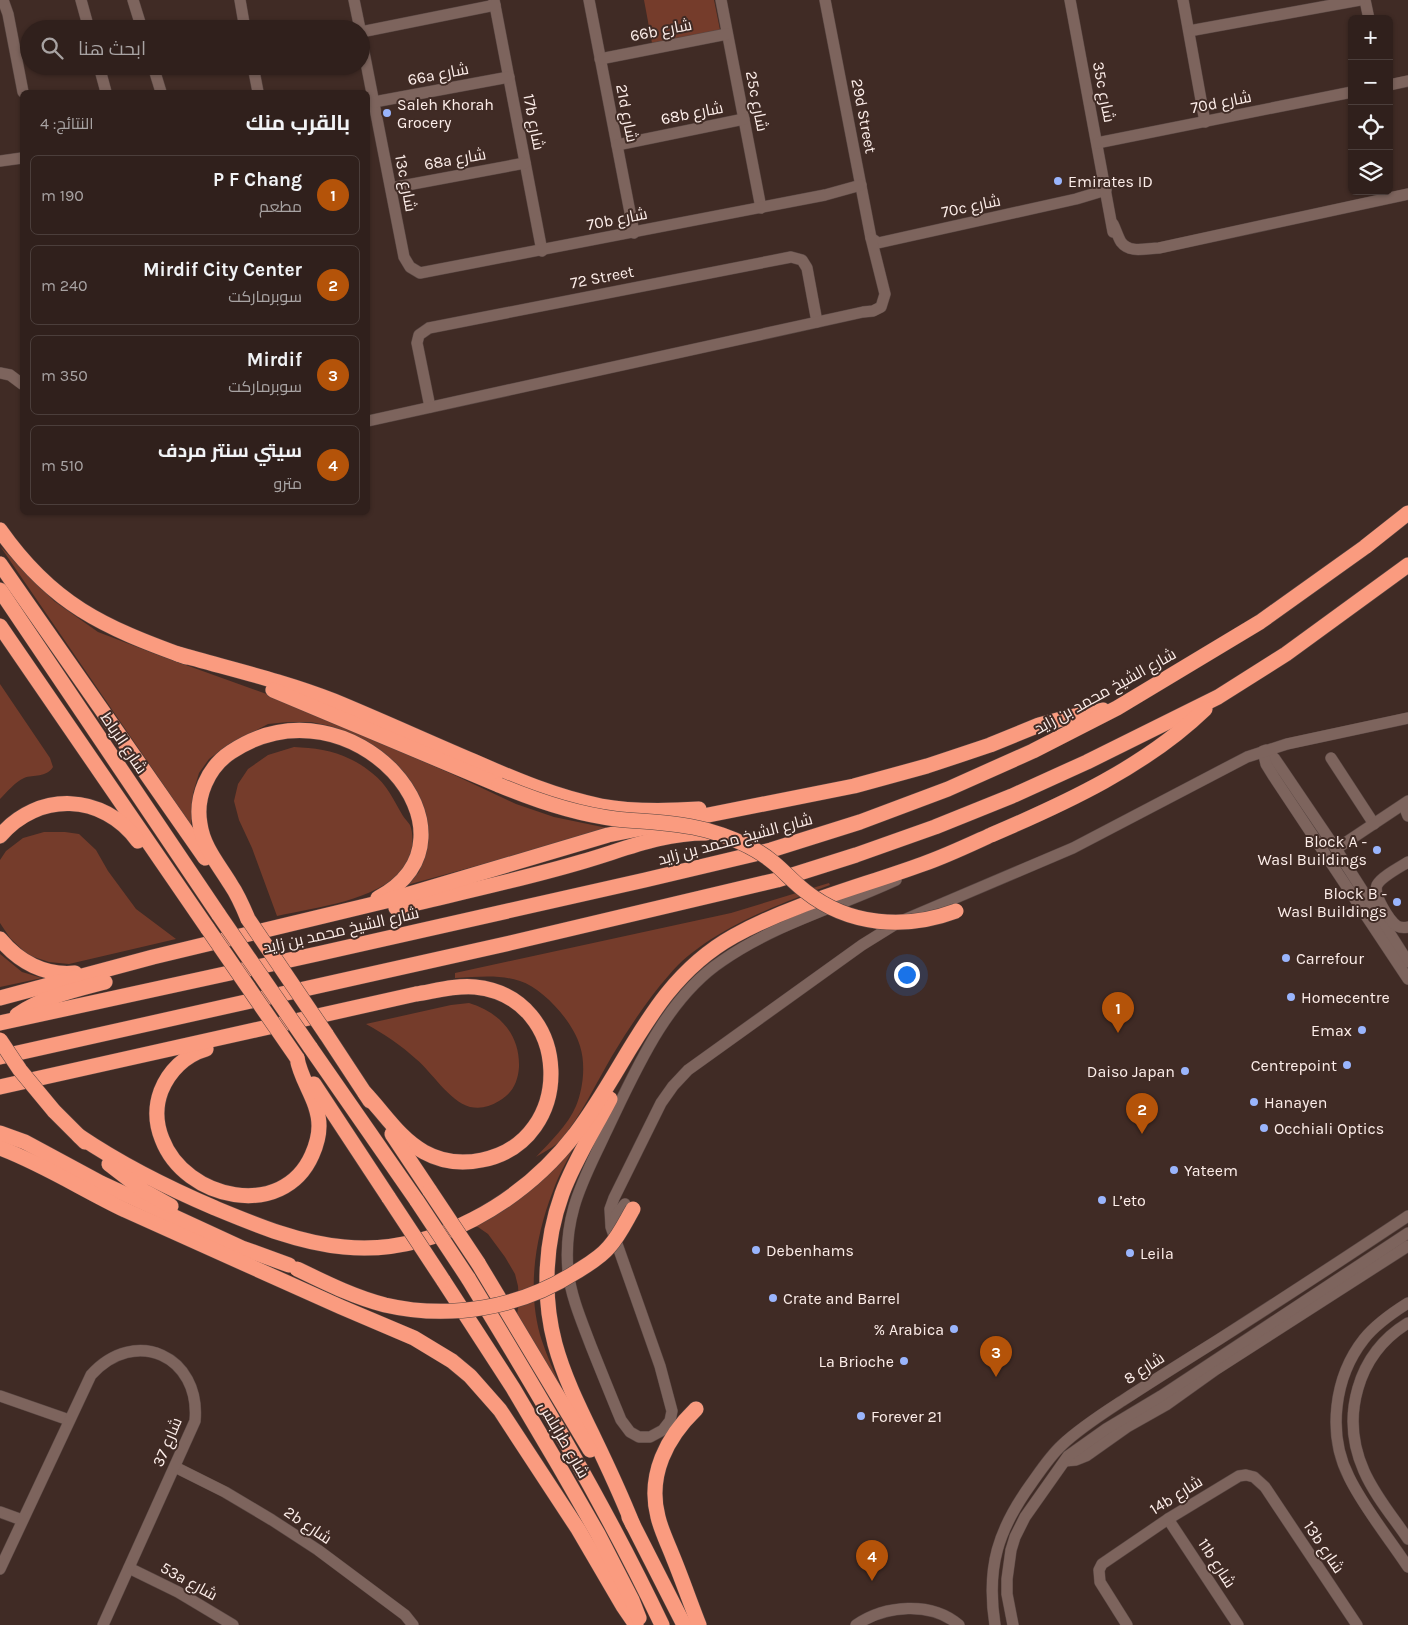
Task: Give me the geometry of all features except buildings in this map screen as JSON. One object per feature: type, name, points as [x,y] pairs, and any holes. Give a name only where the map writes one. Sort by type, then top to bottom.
[{"type":"highway","name":"شارع الشيخ محمد بن زايد","points":[[5,1021],[336,950],[635,882],[771,850],[860,822],[948,789],[1034,751],[1117,708],[1260,622],[1365,547],[1408,513]]},
{"type":"highway","points":[[0,530],[33,571],[49,586],[71,604],[102,623],[121,632],[316,706],[537,801],[576,812],[615,819],[681,824],[720,834],[758,851],[812,896],[828,906],[853,916],[879,922],[905,922],[931,919],[956,911]]},
{"type":"highway","points":[[0,564],[248,919],[478,1263],[633,1525],[684,1625]]},
{"type":"highway","points":[[0,1057],[343,982],[777,880],[909,836],[1012,796],[1087,762],[1218,697],[1286,654],[1408,565]]},
{"type":"highway","name":"شارع الرباط","points":[[0,590],[310,1048]]},
{"type":"highway","points":[[0,626],[171,873]]},
{"type":"highway","points":[[178,654],[310,692],[358,711],[510,778],[574,799],[603,806],[643,810],[753,807]]},
{"type":"highway","points":[[79,1136],[121,1163],[178,1192],[284,1234],[319,1244],[370,1248],[395,1246],[422,1239],[467,1223],[528,1183],[556,1157],[576,1133],[658,1004],[686,972],[707,953],[730,938],[781,913],[924,864],[1050,809],[1107,779],[1166,742],[1193,721],[1218,697]]},
{"type":"highway","points":[[0,939],[10,951],[23,961],[39,969],[56,973],[81,972],[153,957],[386,901],[608,835],[854,786],[918,769],[990,745],[1039,725],[1117,708]]},
{"type":"highway","points":[[248,919],[238,896],[204,839],[199,816],[200,799],[205,782],[215,766],[228,754],[256,738],[282,731],[309,730],[335,734],[372,752],[382,760],[400,781],[417,812],[421,830],[420,848],[418,857],[409,874],[390,891],[350,910]]},
{"type":"highway","points":[[0,836],[13,822],[38,808],[57,804],[86,806],[105,812],[122,823],[129,829],[157,865],[171,873]]},
{"type":"highway","points":[[5,1021],[46,999],[175,961],[580,862],[666,836],[693,833],[720,834]]},
{"type":"highway","name":"شارع طرابلس","points":[[171,873],[390,1198],[513,1388],[598,1534],[632,1600],[641,1625]]},
{"type":"highway","points":[[0,998],[153,957]]},
{"type":"highway","points":[[0,1086],[234,1036],[416,994],[475,987],[502,994],[525,1010],[542,1033],[551,1061],[552,1072],[549,1095],[541,1117],[523,1139],[509,1150],[488,1159],[450,1161],[437,1158],[414,1146],[404,1138],[365,1093]]},
{"type":"highway","points":[[234,1036],[223,1043],[198,1051],[184,1060],[166,1080],[158,1102],[158,1126],[168,1153],[188,1176],[212,1190],[230,1194],[248,1195],[265,1193],[288,1183],[300,1174],[309,1162],[318,1134],[318,1116],[313,1098],[302,1078],[297,1058]]},
{"type":"highway","points":[[633,1525],[570,1389],[559,1357],[554,1341],[548,1306],[547,1270],[555,1218],[562,1193],[617,1085],[638,1037]]},
{"type":"highway","points":[[0,1040],[20,1070],[54,1111],[110,1165],[144,1191],[293,1267],[355,1296],[386,1305],[417,1310],[449,1311],[478,1309],[528,1296],[566,1279],[600,1256],[614,1241],[631,1207]]},
{"type":"highway","name":"شارع طرابلس","points":[[310,1048],[417,1201],[468,1278],[535,1387],[617,1535],[662,1625]]},
{"type":"highway","points":[[0,1133],[25,1142],[101,1183],[242,1248],[293,1267]]},
{"type":"highway","points":[[0,1148],[34,1162],[94,1195],[133,1213],[414,1338],[452,1361],[470,1376],[500,1410],[578,1529],[636,1625]]},
{"type":"highway","points":[[696,1409],[674,1434],[659,1465],[655,1491],[658,1517],[699,1625]]},
{"type":"street","points":[[3,0],[8,14],[20,72]]},
{"type":"street","points":[[8,0],[8,14]]},
{"type":"street","points":[[81,0],[87,20]]},
{"type":"street","points":[[133,0],[139,20]]},
{"type":"street","points":[[240,0],[244,20]]},
{"type":"street","points":[[354,0],[358,20]]},
{"type":"street","name":"21d شارع","points":[[589,0],[634,232]]},
{"type":"street","name":"25c شارع","points":[[721,0],[761,208]]},
{"type":"street","name":"29d Street","points":[[817,322],[863,312],[877,301],[882,285],[861,188],[825,0]]},
{"type":"street","name":"35c شارع","points":[[1070,0],[1117,244],[1119,248],[1127,253],[1152,252],[1159,248],[1408,194]]},
{"type":"street","points":[[1183,0],[1205,122]]},
{"type":"street","points":[[1189,31],[1360,0]]},
{"type":"street","points":[[1365,0],[1368,15]]},
{"type":"street","points":[[370,28],[494,3]]},
{"type":"street","name":"17b شارع","points":[[494,3],[542,251]]},
{"type":"street","name":"66b شارع","points":[[600,59],[728,34]]},
{"type":"street","points":[[21,75],[24,90]]},
{"type":"street","points":[[101,75],[105,90]]},
{"type":"street","points":[[156,75],[160,90]]},
{"type":"street","points":[[255,75],[258,90]]},
{"type":"street","name":"13c شارع","points":[[369,75],[404,257],[410,267],[416,272]]},
{"type":"street","name":"66a شارع","points":[[374,102],[509,77]]},
{"type":"street","points":[[1393,84],[1408,81]]},
{"type":"street","name":"70d شارع","points":[[1097,143],[1348,93]]},
{"type":"street","name":"68b شارع","points":[[617,145],[744,119]]},
{"type":"street","points":[[2,161],[20,155]]},
{"type":"street","points":[[2,161],[20,158]]},
{"type":"street","name":"68a شارع","points":[[391,188],[525,163]]},
{"type":"street","name":"70b شارع","points":[[416,272],[425,273],[542,251],[861,188]]},
{"type":"street","name":"70c شارع","points":[[872,239],[878,243],[1107,192]]},
{"type":"street","name":"72 Street","points":[[430,407],[417,343],[419,335],[429,328],[791,257],[802,260],[807,268],[817,322]]},
{"type":"street","points":[[370,421],[817,322]]},
{"type":"street","points":[[0,373],[10,375],[20,382]]},
{"type":"street","points":[[924,864],[898,879],[800,920],[733,953],[713,967],[694,984],[678,1003],[661,1028],[622,1098],[583,1181],[574,1208],[568,1238],[570,1280],[581,1320],[621,1420],[630,1432],[645,1438],[655,1436],[664,1430],[670,1421],[672,1410],[649,1332],[611,1227],[610,1209],[661,1104],[673,1086],[688,1070],[886,929],[919,913],[1073,848],[1238,761],[1264,750],[1408,718]]},
{"type":"street","points":[[1264,750],[1266,764],[1274,777],[1408,979]]},
{"type":"street","points":[[1264,750],[1275,759],[1336,849],[1408,962]]},
{"type":"street","points":[[1331,758],[1374,824]]},
{"type":"street","points":[[1336,849],[1408,801]]},
{"type":"street","points":[[1408,801],[1406,810],[1408,816]]},
{"type":"street","points":[[1320,846],[1325,846],[1329,849],[1358,894],[1369,902]]},
{"type":"street","points":[[1408,862],[1379,882],[1376,891],[1378,899],[1394,923],[1401,927],[1408,927]]},
{"type":"street","points":[[1388,949],[1397,952],[1408,968]]},
{"type":"street","points":[[631,1207],[616,1215],[616,1222],[646,1314],[649,1332]]},
{"type":"street","name":"شارع 8","points":[[995,1622],[992,1592],[994,1563],[1002,1534],[1018,1502],[1048,1460],[1061,1446],[1113,1406],[1408,1216]]},
{"type":"street","points":[[1364,1262],[1369,1253],[1386,1240],[1388,1236],[1386,1231]]},
{"type":"street","name":"شارع 8","points":[[1012,1620],[1007,1594],[1007,1579],[1015,1537],[1025,1517],[1068,1456],[1086,1442],[1168,1391],[1408,1233]]},
{"type":"street","points":[[1064,1461],[1076,1460],[1086,1456],[1127,1427],[1166,1405],[1215,1370],[1408,1246]]},
{"type":"street","points":[[1408,1303],[1384,1318],[1356,1350],[1345,1372],[1338,1401],[1336,1423],[1338,1445],[1344,1466],[1354,1486],[1408,1567]]},
{"type":"street","points":[[1406,1324],[1379,1347],[1367,1364],[1355,1396],[1353,1420],[1355,1442],[1365,1474],[1408,1539]]},
{"type":"street","name":"شارع 37","points":[[0,1569],[91,1375],[101,1364],[113,1356],[126,1352],[141,1350],[155,1353],[168,1359],[180,1368],[194,1392],[195,1421],[103,1625]]},
{"type":"street","points":[[0,1396],[69,1420]]},
{"type":"street","name":"2b شارع","points":[[175,1467],[225,1492],[318,1550],[405,1616],[413,1625]]},
{"type":"street","name":"14b شارع","points":[[1127,1625],[1100,1582],[1099,1570],[1107,1560],[1168,1519],[1238,1476],[1254,1477],[1265,1487]]},
{"type":"street","name":"13b شارع","points":[[1265,1487],[1357,1625]]},
{"type":"street","points":[[0,1512],[22,1520]]},
{"type":"street","name":"11b شارع","points":[[1168,1519],[1238,1625]]},
{"type":"street","name":"53a شارع","points":[[129,1568],[178,1592],[233,1625]]},
{"type":"street","points":[[856,1625],[879,1613],[905,1608],[923,1610],[943,1616],[959,1625]]},
{"type":"shaded area","points":[[644,0],[714,0],[720,30],[652,43]]},
{"type":"shaded area","points":[[0,546],[54,601],[98,632],[275,697],[516,804],[554,817],[612,829],[407,885],[419,872],[425,855],[426,830],[398,768],[384,754],[354,735],[330,726],[311,722],[268,724],[225,747],[209,759],[199,773],[193,793],[191,825]]},
{"type":"shaded area","points":[[0,684],[50,758],[53,767],[47,773],[21,780],[11,787],[0,799]]},
{"type":"shaded area","points":[[294,747],[337,753],[358,763],[377,777],[386,787],[410,825],[412,830],[412,848],[404,869],[378,889],[328,906],[277,916],[252,848],[239,820],[234,801],[238,784],[248,769],[268,755]]},
{"type":"shaded area","points":[[44,832],[79,834],[96,850],[108,871],[136,909],[176,939],[69,964],[49,962],[28,955],[10,938],[0,923],[0,860],[6,851],[23,838]]},
{"type":"shaded area","points":[[829,883],[830,885],[788,901],[722,932],[684,959],[639,1014],[568,1131],[558,1143],[536,1157],[564,1127],[576,1106],[582,1085],[583,1069],[580,1046],[564,1017],[548,999],[529,985],[504,977],[455,978],[455,973],[731,913]]},
{"type":"shaded area","points":[[0,954],[22,972],[42,978],[0,987]]},
{"type":"shaded area","points":[[469,1003],[490,1012],[506,1026],[516,1044],[518,1055],[519,1067],[516,1083],[511,1091],[504,1098],[481,1108],[470,1107],[455,1099],[410,1054],[366,1024],[451,1005]]},
{"type":"shaded area","points":[[578,1139],[558,1178],[547,1209],[541,1227],[535,1265],[534,1303],[537,1322],[544,1347],[561,1387],[529,1337],[517,1314],[519,1303],[515,1274],[488,1234],[478,1227],[467,1225]]},
{"type":"place","name":"Saleh Khorah Grocery","points":[[387,113]]},
{"type":"place","name":"Emirates ID","points":[[1058,181]]},
{"type":"place","name":"Block A - Wasl Buildings","points":[[1377,850]]},
{"type":"place","name":"Block B - Wasl Buildings","points":[[1397,902]]},
{"type":"place","name":"Carrefour","points":[[1286,958]]},
{"type":"place","name":"Homecentre","points":[[1291,997]]},
{"type":"place","name":"Emax","points":[[1362,1030]]},
{"type":"place","name":"P F Chang","points":[[1118,1033]]},
{"type":"place","name":"Centrepoint","points":[[1347,1065]]},
{"type":"place","name":"Daiso Japan","points":[[1185,1071]]},
{"type":"place","name":"Hanayen","points":[[1254,1102]]},
{"type":"place","name":"Occhiali Optics","points":[[1264,1128]]},
{"type":"place","name":"Mirdif City Center","points":[[1142,1134]]},
{"type":"place","name":"Yateem","points":[[1174,1170]]},
{"type":"place","name":"L’eto","points":[[1102,1200]]},
{"type":"place","name":"Debenhams","points":[[756,1250]]},
{"type":"place","name":"Leila","points":[[1130,1253]]},
{"type":"place","name":"Crate and Barrel","points":[[773,1298]]},
{"type":"place","name":"% Arabica","points":[[954,1329]]},
{"type":"place","name":"La Brioche","points":[[904,1361]]},
{"type":"place","name":"Mirdif","points":[[996,1377]]},
{"type":"place","name":"Forever 21","points":[[861,1416]]},
{"type":"place","name":"سيتي سنتر مردف","points":[[872,1581]]}]
